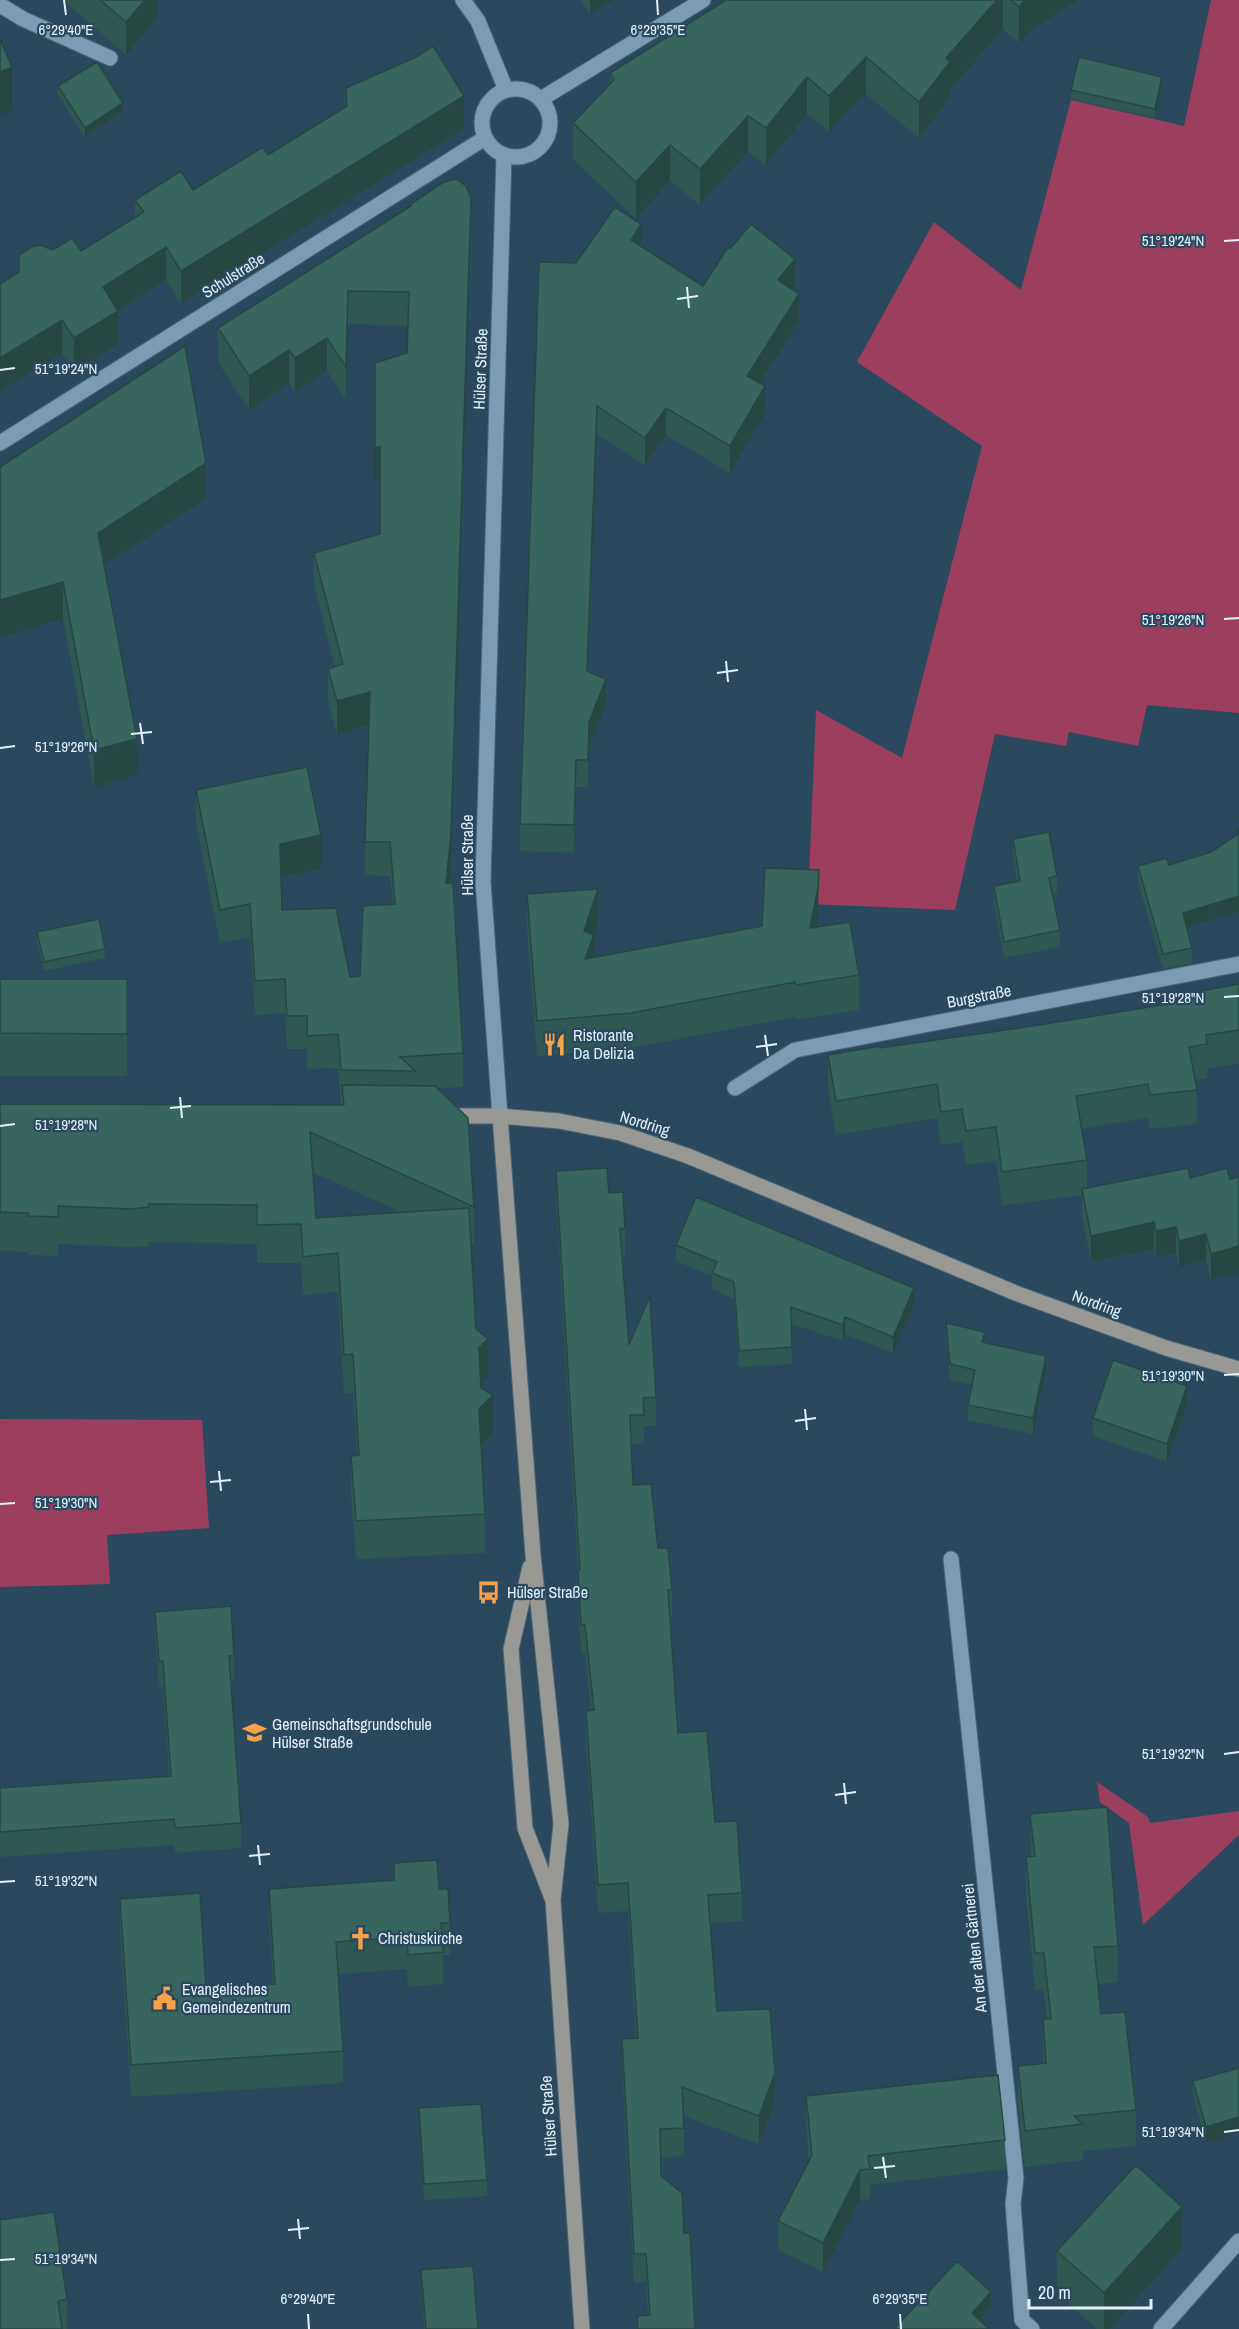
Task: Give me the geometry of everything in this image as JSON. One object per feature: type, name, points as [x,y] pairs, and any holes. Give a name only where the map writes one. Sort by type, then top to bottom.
[{"type":"main road","name":"Nordring","points":[[427,1116],[500,1116],[559,1122],[620,1133],[676,1152],[1018,1294],[1166,1348],[1239,1369]]},
{"type":"main road","name":"Hülser Straße","points":[[500,1116],[533,1555],[561,1824],[553,1900],[582,2329]]},
{"type":"main road","name":"Hülser Straße","points":[[533,1555],[511,1649],[525,1828],[553,1900]]},
{"type":"street","points":[[463,0],[478,21],[506,90]]},
{"type":"street","points":[[541,99],[703,0]]},
{"type":"street","points":[[0,5],[23,20],[110,58]]},
{"type":"street","points":[[506,90],[525,90],[541,99],[550,119],[549,131],[544,141],[537,149],[526,155],[516,157],[496,151],[485,138],[482,126],[487,103],[495,95],[506,90]]},
{"type":"street","name":"Schulstraße","points":[[0,443],[485,138]]},
{"type":"street","name":"Hülser Straße","points":[[500,1116],[483,882],[504,155]]},
{"type":"street","name":"Burgstraße","points":[[735,1088],[795,1050],[1239,964]]},
{"type":"street","name":"An der alten Gärtnerei","points":[[951,1559],[1016,2178],[1013,2204],[1022,2320],[1032,2329]]},
{"type":"street","points":[[1161,2329],[1239,2241]]},
{"type":"shaded area","points":[[1211,0],[1239,0],[1239,713],[1147,705],[1138,746],[1069,732],[1066,746],[995,734],[955,910],[808,904],[816,710],[902,758],[982,446],[857,362],[934,222],[1021,290],[1071,100],[1184,126]]},
{"type":"shaded area","points":[[0,1419],[202,1420],[209,1528],[107,1535],[110,1584],[0,1587]]},
{"type":"shaded area","points":[[1097,1782],[1148,1817],[1150,1823],[1239,1811],[1239,1835],[1143,1925],[1129,1823],[1100,1802]]},
{"type":"building","points":[[100,0],[145,0],[126,22]]},
{"type":"building","points":[[726,0],[997,0],[946,58],[950,62],[919,102],[866,57],[829,96],[807,77],[766,128],[748,116],[700,169],[670,145],[636,182],[573,123],[614,80],[610,73]]},
{"type":"building","points":[[1011,0],[1025,0],[1019,7]]},
{"type":"building","points":[[0,39],[12,67],[0,72]]},
{"type":"building","points":[[433,46],[464,96],[181,271],[166,247],[103,287],[118,311],[74,338],[62,320],[0,358],[0,284],[19,272],[19,255],[40,245],[53,250],[72,238],[81,251],[144,212],[135,200],[181,171],[193,190],[263,147],[268,155],[347,106],[346,88],[416,57]]},
{"type":"building","points":[[1079,57],[1162,77],[1155,109],[1071,90]]},
{"type":"building","points":[[97,62],[123,103],[85,128],[58,86]]},
{"type":"building","points":[[456,179],[466,186],[471,198],[451,834],[446,883],[453,883],[463,1053],[400,1057],[415,1071],[341,1070],[338,1034],[307,1036],[307,1016],[287,1016],[285,979],[255,981],[250,904],[220,910],[196,790],[307,767],[321,835],[280,844],[282,910],[336,908],[350,977],[360,976],[363,906],[395,904],[390,842],[365,842],[370,692],[337,701],[328,669],[343,664],[314,553],[380,534],[380,447],[375,448],[375,363],[407,353],[409,292],[348,291],[346,367],[327,338],[295,358],[289,350],[249,376],[218,328],[411,206],[444,182]]},
{"type":"building","points":[[615,207],[641,224],[631,240],[703,286],[728,247],[730,249],[751,224],[795,259],[778,280],[799,294],[747,376],[765,386],[730,446],[666,408],[645,438],[597,406],[587,671],[606,679],[589,722],[588,760],[576,760],[574,825],[520,824],[539,262],[576,263]]},
{"type":"building","points":[[185,346],[206,463],[98,533],[137,739],[94,750],[63,582],[0,600],[0,467]]},
{"type":"building","points":[[1237,829],[1239,829],[1239,896],[1183,913],[1192,948],[1163,954],[1138,866],[1167,858],[1169,865],[1211,852],[1238,834]]},
{"type":"building","points":[[1049,832],[1057,876],[1049,878],[1060,930],[1004,942],[994,886],[1020,881],[1013,839]]},
{"type":"building","points":[[765,868],[819,870],[810,928],[850,922],[859,975],[796,985],[795,982],[631,1013],[537,1021],[527,894],[598,889],[584,931],[594,935],[585,959],[762,926]]},
{"type":"building","points":[[99,919],[105,949],[44,962],[37,932]]},
{"type":"building","points":[[0,979],[127,979],[127,1034],[0,1033]]},
{"type":"building","points":[[1239,984],[1239,1030],[1206,1035],[1207,1044],[1189,1047],[1197,1090],[1150,1095],[1148,1084],[1076,1096],[1087,1160],[1002,1172],[996,1127],[966,1131],[962,1109],[941,1112],[937,1084],[836,1101],[828,1055],[1020,1028],[1181,1002],[1179,995]]},
{"type":"building","points":[[342,1085],[435,1086],[468,1118],[474,1207],[310,1132],[316,1218],[469,1208],[476,1329],[488,1339],[479,1348],[481,1388],[493,1395],[479,1409],[485,1514],[356,1521],[351,1456],[359,1455],[353,1354],[344,1355],[338,1253],[303,1257],[301,1224],[257,1225],[257,1205],[149,1204],[149,1207],[132,1209],[58,1206],[58,1217],[0,1212],[0,1104],[344,1105]]},
{"type":"building","points":[[607,1168],[609,1193],[623,1192],[625,1228],[620,1229],[629,1345],[650,1296],[656,1397],[643,1398],[644,1415],[630,1415],[633,1485],[651,1484],[658,1548],[668,1548],[672,1590],[668,1590],[678,1733],[707,1731],[715,1822],[737,1821],[742,1893],[708,1895],[717,2011],[770,2009],[775,2073],[759,2116],[682,2087],[684,2128],[660,2129],[661,2176],[682,2193],[684,2233],[690,2233],[695,2329],[638,2329],[637,2316],[650,2315],[646,2254],[634,2254],[622,2039],[638,2038],[628,1883],[598,1885],[586,1711],[594,1710],[585,1625],[581,1625],[578,1570],[580,1570],[556,1171]]},
{"type":"building","points":[[1188,1168],[1190,1178],[1227,1168],[1230,1179],[1239,1177],[1239,1246],[1211,1254],[1206,1234],[1179,1241],[1176,1227],[1156,1231],[1154,1222],[1091,1236],[1082,1189]]},
{"type":"building","points":[[696,1197],[914,1288],[893,1337],[845,1317],[843,1325],[791,1307],[792,1347],[739,1351],[734,1282],[712,1273],[717,1262],[676,1245]]},
{"type":"building","points":[[946,1323],[985,1332],[982,1342],[1046,1356],[1033,1418],[968,1405],[975,1370],[950,1364]]},
{"type":"building","points":[[1113,1360],[1187,1386],[1167,1444],[1093,1418]]},
{"type":"building","points":[[231,1606],[234,1656],[229,1656],[241,1823],[175,1828],[174,1819],[0,1832],[0,1788],[171,1776],[163,1661],[159,1661],[155,1612]]},
{"type":"building","points":[[1107,1807],[1118,1946],[1094,1947],[1101,2014],[1125,2012],[1136,2110],[1074,2116],[1083,2124],[1025,2131],[1018,2066],[1046,2063],[1043,2019],[1051,2019],[1044,1953],[1035,1953],[1026,1857],[1035,1856],[1030,1814]]},
{"type":"building","points":[[437,1860],[439,1889],[448,1889],[450,1923],[441,1923],[443,1952],[408,1955],[407,1937],[336,1942],[343,2051],[131,2065],[120,1899],[200,1893],[206,1988],[275,1984],[269,1889],[394,1880],[394,1863]]},
{"type":"building","points":[[1239,2068],[1239,2117],[1206,2127],[1193,2081]]},
{"type":"building","points":[[998,2075],[1005,2140],[868,2156],[870,2169],[860,2170],[823,2243],[778,2221],[812,2155],[806,2096]]},
{"type":"building","points":[[481,2104],[487,2180],[424,2184],[419,2108]]},
{"type":"building","points":[[1136,2165],[1182,2207],[1104,2293],[1057,2251]]},
{"type":"building","points":[[54,2212],[67,2299],[58,2301],[62,2329],[0,2329],[0,2220]]},
{"type":"building","points":[[957,2261],[991,2292],[972,2313],[989,2329],[895,2328]]},
{"type":"building","points":[[473,2266],[478,2329],[426,2329],[421,2270]]},
{"type":"place","name":"Ristorante Da Delizia","points":[[555,1044]]},
{"type":"place","name":"Hülser Straße","points":[[489,1592]]},
{"type":"place","name":"Gemeinschaftsgrundschule Hülser Straße","points":[[254,1733]]},
{"type":"place","name":"Christuskirche","points":[[360,1938]]},
{"type":"place","name":"Evangelisches Gemeindezentrum","points":[[164,1998]]}]
